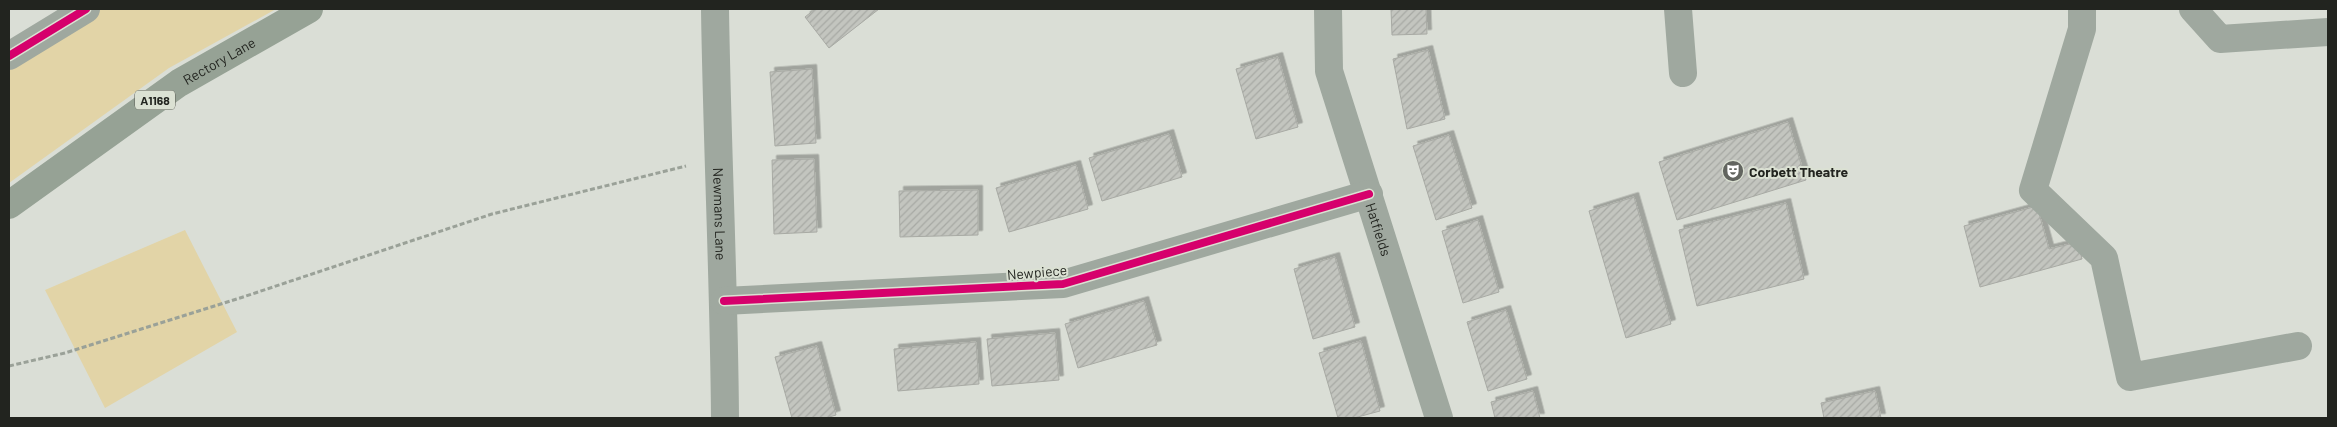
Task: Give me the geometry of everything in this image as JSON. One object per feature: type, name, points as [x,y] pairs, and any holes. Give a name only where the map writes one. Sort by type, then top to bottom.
[{"type":"main road","name":"Rectory Lane","points":[[9,205],[179,83],[309,9]]},
{"type":"street","points":[[9,56],[86,9]]},
{"type":"street","name":"Newmans Lane","points":[[715,9],[718,159],[724,301],[725,418]]},
{"type":"street","name":"Hatfields","points":[[1328,9],[1329,71],[1439,418]]},
{"type":"street","points":[[1678,9],[1683,73]]},
{"type":"street","points":[[2082,9],[2082,29],[2033,190],[2104,258],[2130,377],[2298,346]]},
{"type":"street","points":[[2192,9],[2220,38],[2328,32]]},
{"type":"street","name":"Newpiece","points":[[724,301],[1064,284],[1369,194]]},
{"type":"path","points":[[9,366],[65,353],[240,298],[492,214],[718,159]]},
{"type":"shaded area","points":[[86,9],[276,9],[169,68],[9,183],[9,56]]},
{"type":"shaded area","points":[[185,230],[237,332],[105,408],[45,290]]},
{"type":"building","points":[[815,9],[879,9],[829,48],[805,17]]},
{"type":"building","points":[[1391,9],[1426,9],[1427,34],[1392,35]]},
{"type":"building","points":[[1428,50],[1445,119],[1407,129],[1393,59]]},
{"type":"building","points":[[1278,57],[1298,127],[1256,139],[1236,69]]},
{"type":"building","points":[[812,69],[816,143],[775,146],[770,72]]},
{"type":"building","name":"Corbett Theatre","points":[[1788,122],[1806,180],[1677,220],[1659,162]]},
{"type":"building","points":[[1169,134],[1182,177],[1102,201],[1089,158]]},
{"type":"building","points":[[1449,135],[1472,208],[1436,220],[1413,146]]},
{"type":"building","points":[[814,159],[817,232],[774,234],[772,160]]},
{"type":"building","points":[[1076,165],[1088,209],[1009,232],[996,188]]},
{"type":"building","points":[[978,190],[978,235],[900,237],[899,191]]},
{"type":"building","points":[[1634,197],[1671,324],[1626,338],[1589,211]]},
{"type":"building","points":[[1786,203],[1804,279],[1697,306],[1679,230]]},
{"type":"building","points":[[2037,206],[2049,249],[2078,242],[2082,259],[1980,287],[1964,226]]},
{"type":"building","points":[[1478,220],[1499,292],[1463,303],[1442,231]]},
{"type":"building","points":[[1335,257],[1355,327],[1313,339],[1294,269]]},
{"type":"building","points":[[1144,301],[1157,345],[1078,368],[1065,324]]},
{"type":"building","points":[[1506,310],[1527,379],[1488,391],[1467,322]]},
{"type":"building","points":[[1055,333],[1059,380],[992,386],[987,339]]},
{"type":"building","points":[[1361,341],[1380,411],[1354,418],[1338,418],[1319,353]]},
{"type":"building","points":[[976,342],[979,384],[898,391],[894,349]]},
{"type":"building","points":[[817,346],[836,415],[826,418],[792,418],[775,357]]},
{"type":"building","points":[[1533,391],[1540,418],[1495,418],[1491,402]]},
{"type":"building","points":[[1875,391],[1881,418],[1824,418],[1821,403]]},
{"type":"cycle path","points":[[9,56],[86,9]]},
{"type":"cycle path","points":[[724,301],[1063,284],[1369,194]]},
{"type":"place","name":"Corbett Theatre","points":[[1733,171]]}]
